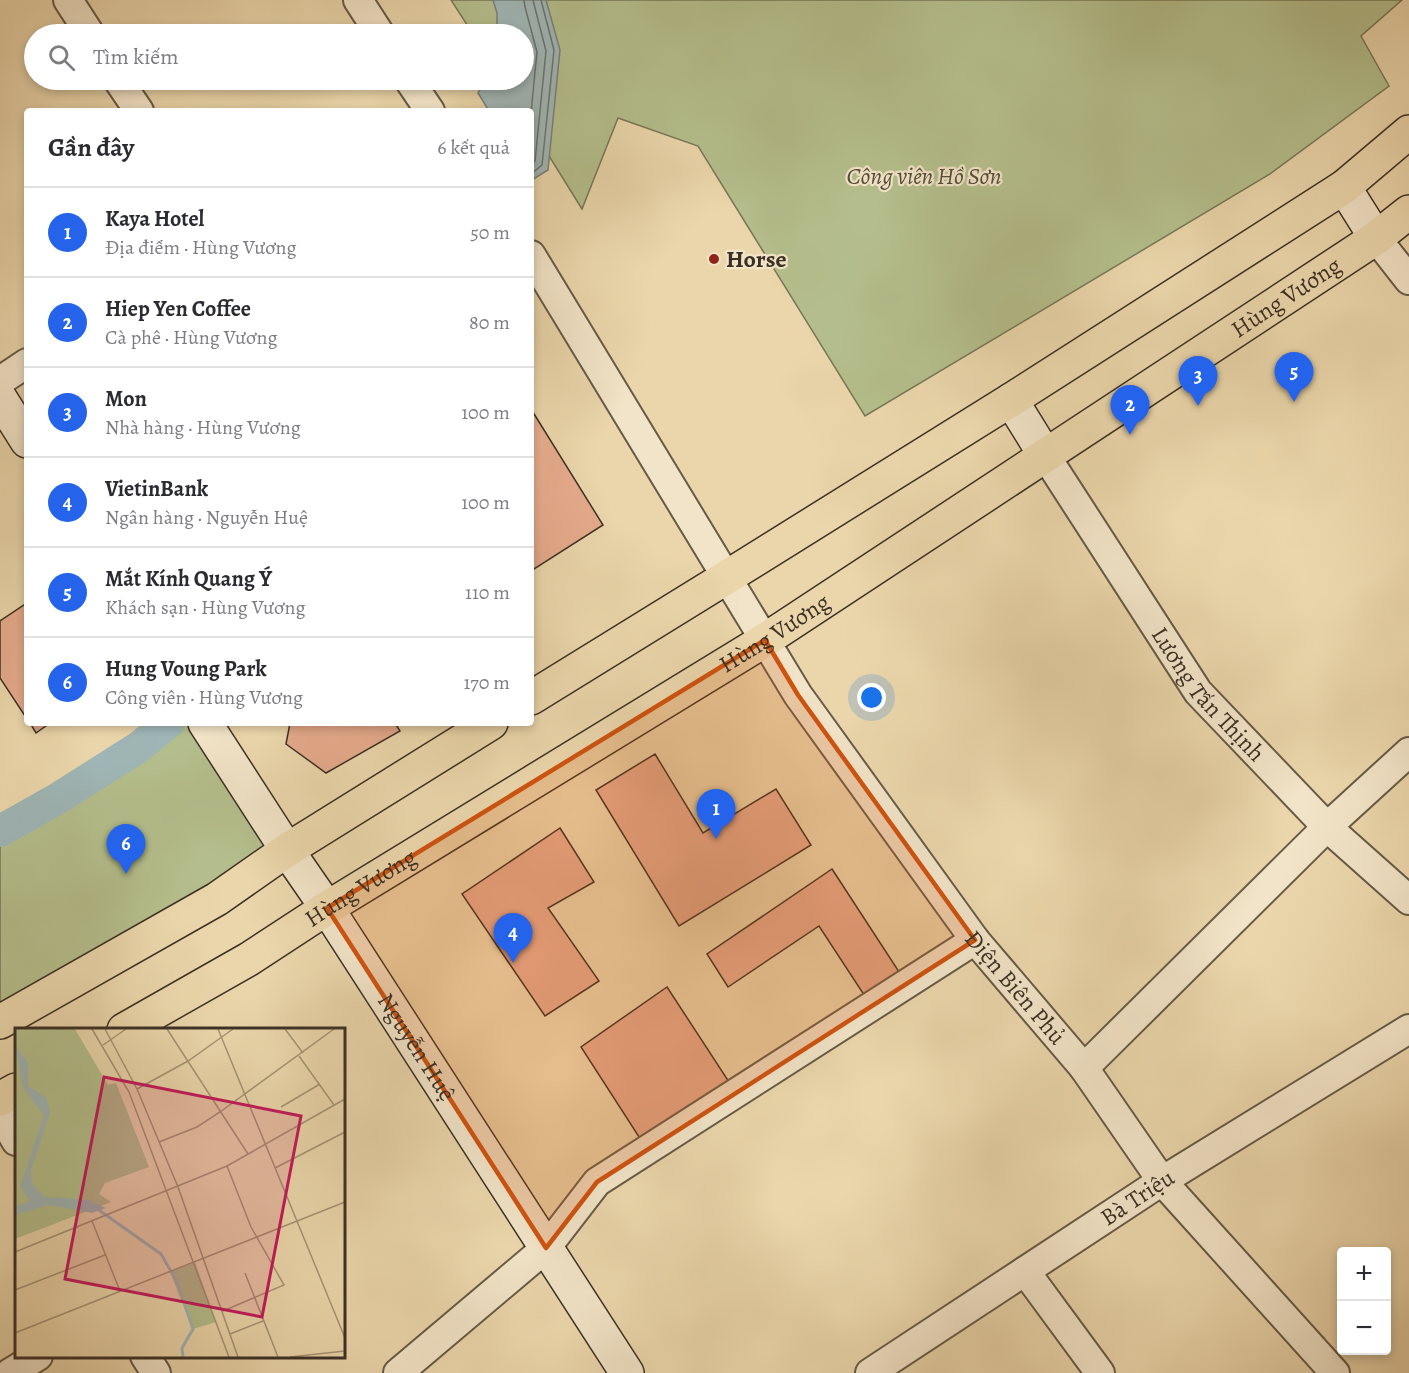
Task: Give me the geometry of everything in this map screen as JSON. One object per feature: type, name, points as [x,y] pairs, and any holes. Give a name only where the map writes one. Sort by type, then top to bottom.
[{"type":"main road","points":[[534,696],[1011,400],[1344,187],[1409,132]]},
{"type":"main road","points":[[1344,187],[1376,238]]},
{"type":"main road","name":"Hùng Vương","points":[[126,1028],[249,960],[327,908],[765,640],[1376,238],[1409,212]]},
{"type":"main road","points":[[0,398],[24,436]]},
{"type":"main road","points":[[1011,400],[1045,455]]},
{"type":"main road","name":"Nguyễn Huệ","points":[[207,726],[627,1373]]},
{"type":"main road","points":[[0,1022],[216,899],[287,850],[486,726]]},
{"type":"main road","points":[[0,1099],[15,1091]]},
{"type":"street","points":[[68,0],[84,24]]},
{"type":"street","points":[[358,0],[374,24]]},
{"type":"street","points":[[125,90],[137,108]]},
{"type":"street","points":[[415,90],[426,108]]},
{"type":"street","points":[[1376,238],[1409,280]]},
{"type":"street","name":"Điện Biên Phủ","points":[[534,260],[798,695],[975,940],[1084,1068],[1162,1181],[1335,1373]]},
{"type":"street","points":[[0,381],[24,365]]},
{"type":"street","name":"Lương Tấn Thịnh","points":[[1045,455],[1198,692],[1327,827],[1409,900]]},
{"type":"street","points":[[1084,1068],[1327,827],[1409,752]]},
{"type":"street","points":[[398,1373],[546,1248],[597,1182],[975,940]]},
{"type":"street","name":"Bà Triệu","points":[[870,1373],[1162,1181],[1409,1029]]},
{"type":"street","points":[[0,1113],[15,1139]]},
{"type":"street","points":[[1025,1271],[1100,1373]]},
{"type":"street","points":[[10,1373],[35,1358]]},
{"type":"street","points":[[146,1358],[156,1373]]},
{"type":"highlighted area","points":[[765,640],[798,695],[975,940],[597,1182],[546,1248],[327,908]]},
{"type":"green space","name":"Công viên Hồ Sơn","points":[[451,0],[1402,0],[1361,36],[1389,86],[1270,174],[865,416],[698,146],[618,118],[582,209],[534,132],[534,108],[530,108],[526,90],[534,90],[534,24],[467,24]]},
{"type":"green space","points":[[162,726],[207,726],[287,850],[0,1022],[0,831],[57,799],[139,747]]},
{"type":"water","points":[[493,0],[546,0],[560,50],[548,170],[534,179],[534,108],[487,108],[478,93],[480,90],[534,90],[534,24],[497,24],[497,13]]},
{"type":"building","points":[[534,414],[603,525],[534,569]]},
{"type":"building","points":[[24,605],[24,714],[0,678],[0,621]]},
{"type":"building","points":[[32,726],[46,726],[36,733]]},
{"type":"building","points":[[289,726],[397,726],[400,731],[326,773],[286,744]]},
{"type":"building","points":[[655,754],[703,833],[776,789],[811,845],[679,926],[596,790]]},
{"type":"building","points":[[560,828],[594,882],[548,908],[599,981],[545,1016],[462,894]]},
{"type":"building","points":[[832,869],[905,981],[870,1004],[819,926],[728,987],[707,954]]},
{"type":"building","points":[[667,987],[731,1085],[641,1140],[581,1047]]},
{"type":"waterway","points":[[0,831],[57,799],[139,747],[164,726]]},
{"type":"place","name":"Horse","points":[[714,259]]},
{"type":"place","name":"Mắt Kính Quang Ý","points":[[1294,402]]},
{"type":"place","name":"Mon","points":[[1198,406]]},
{"type":"place","name":"Hiep Yen Coffee","points":[[1130,435]]},
{"type":"place","name":"Kaya Hotel","points":[[716,839]]},
{"type":"place","name":"Hung Voung Park","points":[[126,874]]},
{"type":"place","name":"VietinBank","points":[[513,963]]}]
